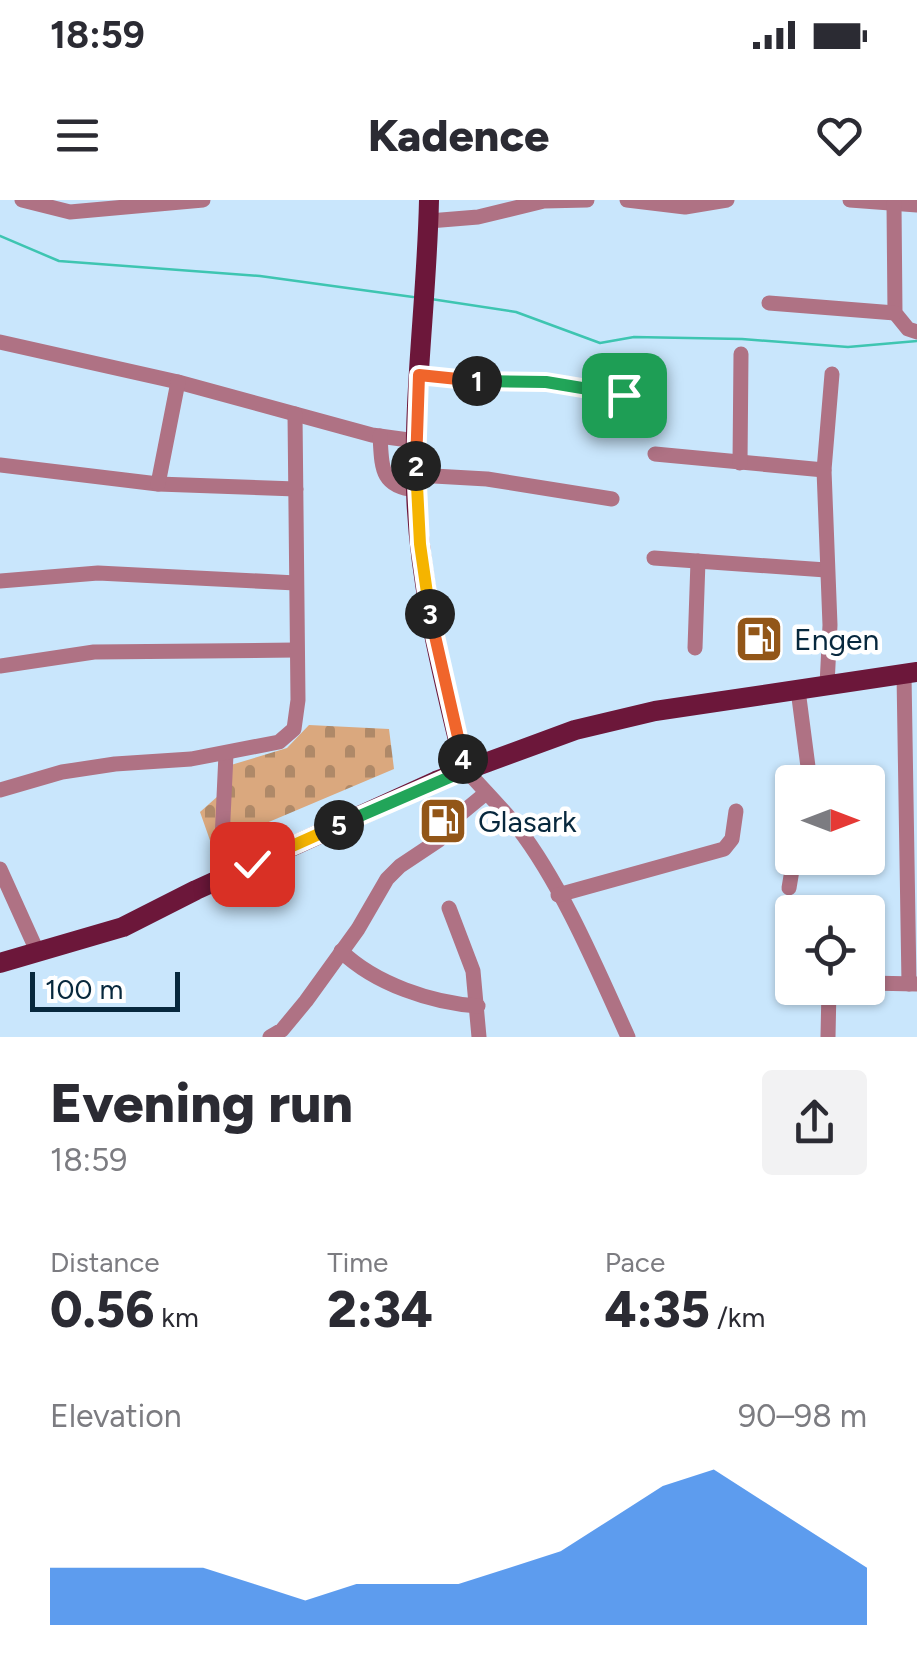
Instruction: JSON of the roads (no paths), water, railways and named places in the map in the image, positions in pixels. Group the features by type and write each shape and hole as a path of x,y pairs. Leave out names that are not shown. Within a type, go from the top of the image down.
{"main road":[{"path":"429,210 416,483 426,595 466,770"},
{"path":"0,963 114,930 466,770 575,730 619,719 911,673"}],"street":[{"path":"22,200 70,212 97,204 203,200"},
{"path":"429,210 478,217 544,201 587,200"},
{"path":"627,200 685,207 726,200"},
{"path":"850,200 917,206"},
{"path":"894,204 896,313 908,330 917,332"},
{"path":"769,303 896,313"},
{"path":"0,342 178,382 380,436 416,440"},
{"path":"740,463 741,354"},
{"path":"827,685 830,624 824,470 832,374"},
{"path":"419,375 484,382 546,382 624,395"},
{"path":"158,484 178,382"},
{"path":"0,790 62,772 226,754 279,742 294,729 298,700 295,414"},
{"path":"380,436 382,467 398,488 416,483 486,479 612,499"},
{"path":"655,454 824,470"},
{"path":"0,465 158,484 296,489"},
{"path":"654,558 826,570"},
{"path":"695,648 698,561"},
{"path":"0,582 98,574 296,583"},
{"path":"0,666 94,652 296,650"},
{"path":"885,983 913,984 911,673"},
{"path":"798,690 808,765"},
{"path":"226,754 222,840 232,874"},
{"path":"466,770 520,830 558,895 628,1037"},
{"path":"270,1037 292,1020 387,879 439,840 452,820 486,793"},
{"path":"558,895 724,849 732,839 736,811"},
{"path":"0,869 37,951"},
{"path":"789,888 791,875"},
{"path":"449,908 473,971 479,1037"},
{"path":"342,951 356,964 414,993 437,1002 478,1006"},
{"path":"828,1037 829,1005"}],"waterway":[{"path":"0,236 59,261 260,276 413,297"},
{"path":"431,299 516,312 600,343 634,337 742,339 848,347 917,341"}],"place":[{"name":"Engen","path":"759,639"},
{"name":"Glasark","path":"443,821"}]}
